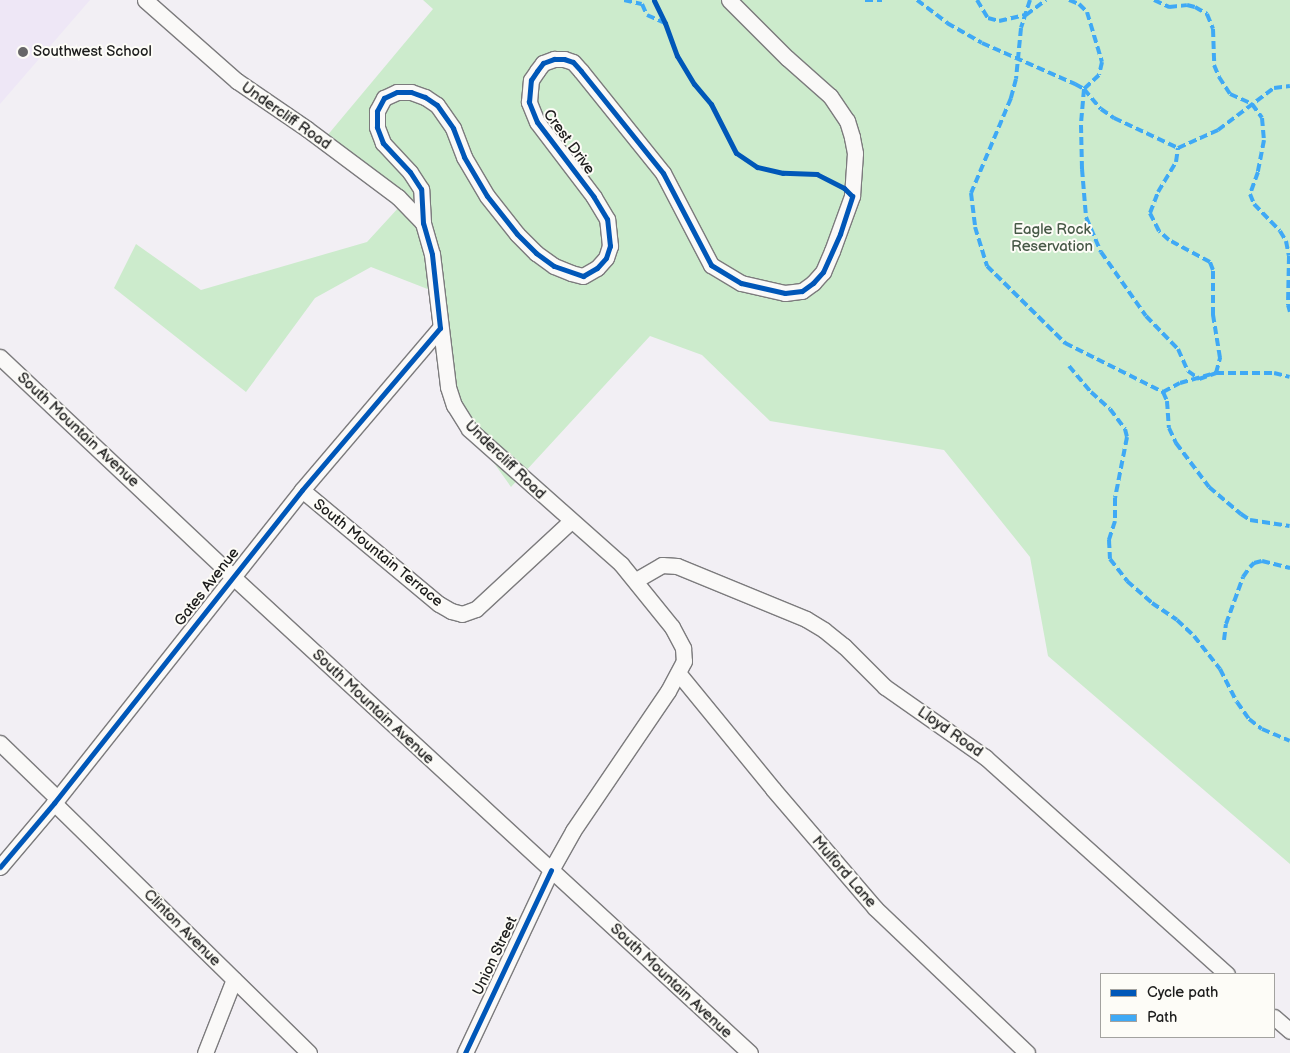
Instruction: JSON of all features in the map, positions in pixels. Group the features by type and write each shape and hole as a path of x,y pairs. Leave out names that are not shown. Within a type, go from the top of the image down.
{"street":[{"name":"Undercliff Road","path":"145,0 237,81 307,129 398,197 423,222 432,254 448,387 454,405 469,429 621,564 636,580 678,638 683,648 684,661 679,674"},
{"name":"Crest Drive","path":"423,222 421,189 410,172 383,143 377,127 377,110 384,98 398,92 411,92 425,96 437,105 453,128 464,157 487,196 517,234 536,253 554,266 583,276 597,268 606,258 610,246 607,219 594,196 537,122 531,110 529,92 531,80 543,63 554,59 564,59 573,62 581,71 663,173 711,265 741,283 784,293 802,291 823,272 840,234 852,196 855,152 852,137 847,121 830,96 787,58 729,0"},
{"name":"Gates Avenue","path":"0,867 56,801 232,576 302,490 440,328"},
{"name":"South Mountain Avenue","path":"0,357 232,576 750,1053"},
{"name":"South Mountain Terrace","path":"302,490 440,604 451,611 462,614 476,609 571,521"},
{"name":"Lloyd Road","path":"636,580 662,565 677,566 806,619 824,630 844,646 886,687 985,756 1226,973"},
{"name":"Union Street","path":"465,1053 551,870 573,831 679,674"},
{"name":"Mulford Lane","path":"679,674 773,789 875,908 1027,1053"},
{"name":"Clinton Avenue","path":"0,743 309,1053"},
{"path":"206,1053 234,979"},
{"path":"1275,1018 1290,1031"}],"shaded area":[{"name":"Southwest School","path":"0,0 90,0 0,104"}],"green space":[{"name":"Eagle Rock Reservation","path":"423,0 1290,0 1290,864 1048,656 1030,557 944,450 770,421 702,355 650,336 511,487 452,404 443,295 371,267 315,298 246,392 114,288 136,244 201,290 367,242 400,206 321,143 433,9"}],"marked path":[{"path":"624,0 642,4 647,15 665,23"},
{"path":"865,0 882,0"},
{"path":"917,0 947,23 982,43 1084,89 1101,109 1114,118 1178,148"},
{"path":"977,0 988,18 999,21 1026,15 1046,0"},
{"path":"1030,0 1021,28 1016,79 1011,98 971,193 975,227 987,266 1065,343 1163,392 1167,401 1169,428 1176,443 1209,487 1250,520 1290,526"},
{"path":"1069,0 1079,4 1087,12 1102,62 1099,75 1084,89 1081,125 1086,217 1101,252 1146,316 1178,349 1188,371 1199,379 1216,373 1274,373 1290,377"},
{"path":"1154,0 1169,7 1187,5 1195,7 1207,14 1213,29 1214,65 1219,77 1230,94 1252,104 1262,118 1264,140 1258,172 1250,194 1254,204 1280,231 1286,241 1289,256 1288,305 1290,312"},
{"path":"1178,148 1218,130 1274,88 1290,86"},
{"path":"1163,392 1180,383 1216,373 1220,358 1213,315 1213,270 1210,262 1169,240 1159,231 1150,213 1158,192 1176,162 1178,148"},
{"path":"1069,366 1091,392 1110,409 1125,429 1127,437 1115,498 1115,521 1109,540 1110,559 1127,581 1152,603 1177,620 1194,636 1220,669 1237,702 1249,719 1262,729 1290,741"},
{"path":"1224,640 1226,624 1243,577 1250,567 1254,563 1262,561 1290,568"}],"cycle path":[{"path":"0,867 54,803 302,490 440,328 432,254 423,223 421,189 410,172 383,143 377,127 377,111 384,98 397,92 411,92 425,97 437,105 453,128 464,157 487,196 517,234 536,253 554,266 583,276 597,268 606,258 610,246 607,219 594,197 537,122 529,102 531,80 543,63 554,59 564,59 573,62 663,173 711,265 741,283 785,293 802,291 823,272 840,234 852,196 844,188 817,174 783,173 757,167 736,153 711,104 694,84 677,56 654,0"},
{"path":"465,1053 551,870"}],"place":[{"name":"Southwest School","path":"23,52"}]}
